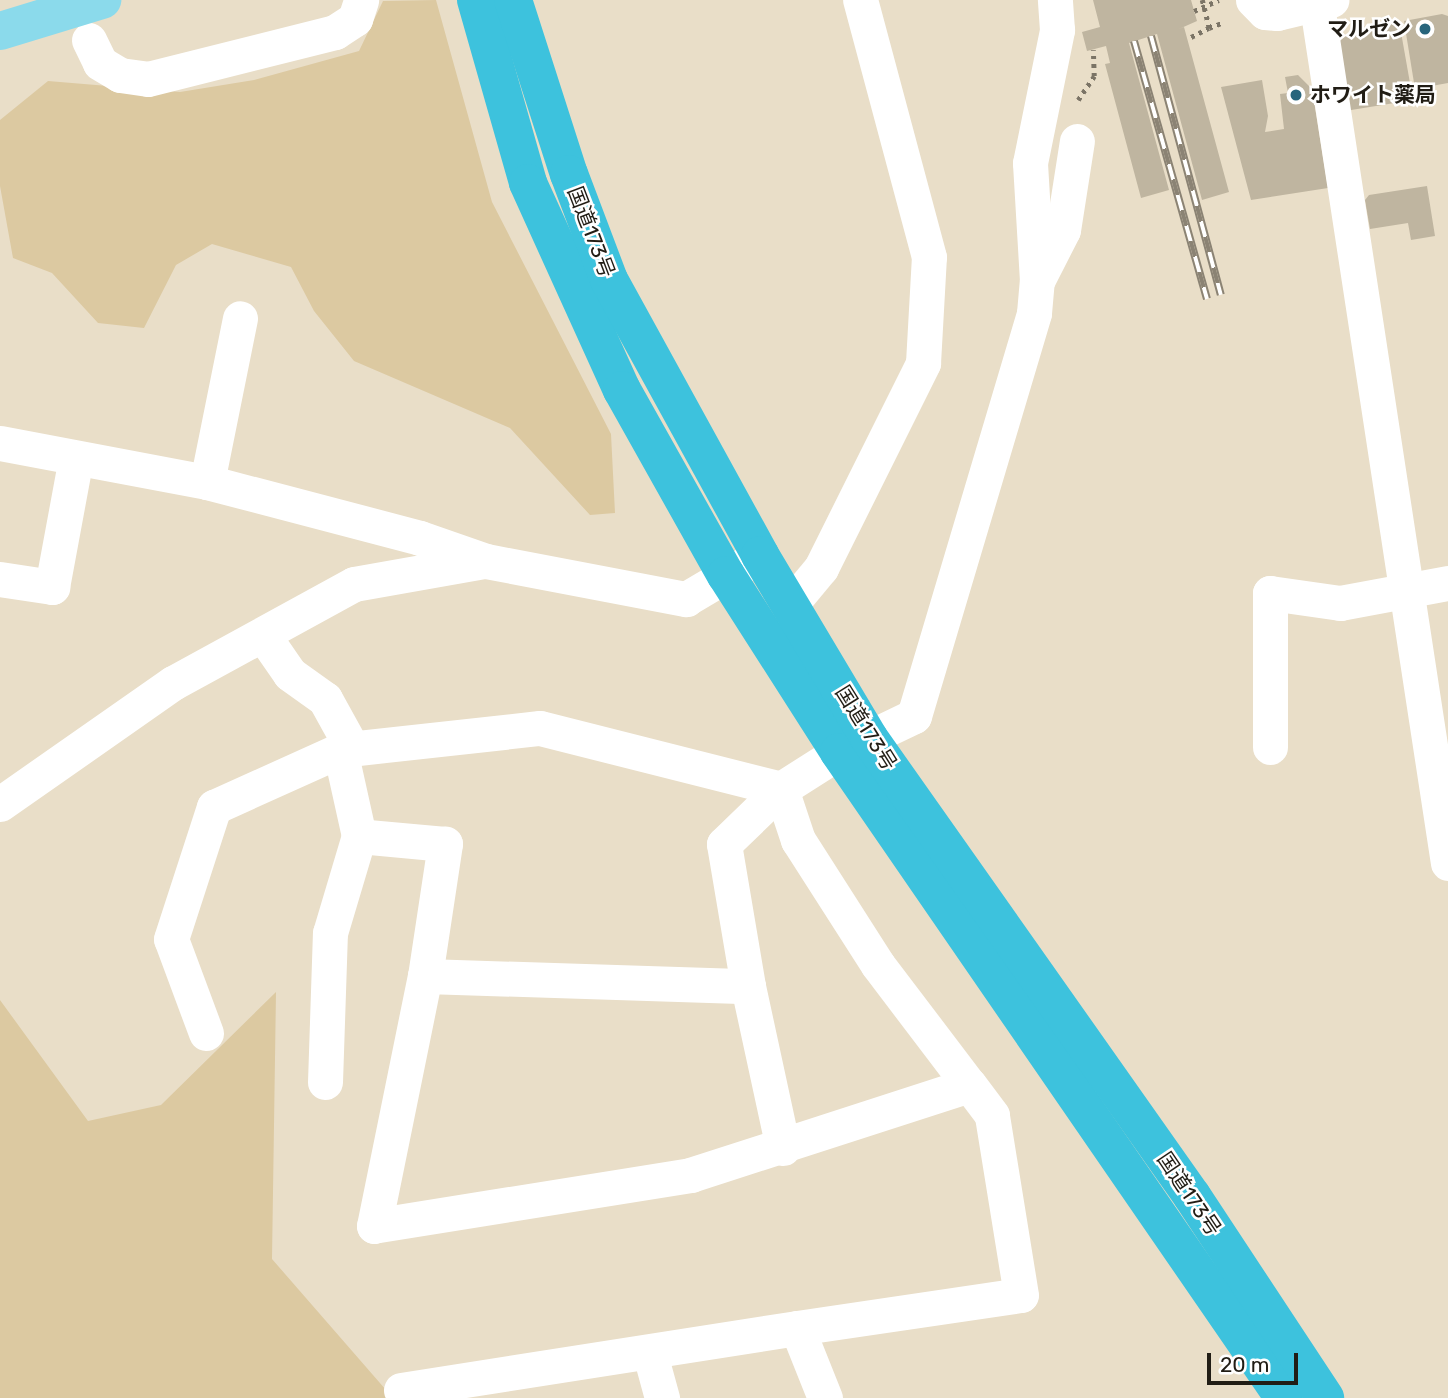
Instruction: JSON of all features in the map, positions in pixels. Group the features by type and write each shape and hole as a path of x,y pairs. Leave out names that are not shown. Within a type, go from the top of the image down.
{"highway":[{"name":"国道173号","path":"477,0 528,183 622,390 726,575 1192,1196 1325,1398"},
{"name":"国道173号","path":"513,0 569,174 609,279 760,555 791,604 854,745 1284,1398"}],"main road":[{"path":"0,32 102,0"}],"street":[{"path":"89,40 100,63 120,75 148,79 335,32 355,19 360,0"},
{"path":"791,604 821,568 923,363 929,257 860,0"},
{"path":"783,1148 748,986 724,844 781,789 854,745 914,716 1030,326 1037,281 1030,163 1057,30 1055,0"},
{"path":"1253,0 1265,12 1313,4 1448,863"},
{"path":"1037,281 1063,230 1077,141"},
{"path":"207,482 240,318"},
{"path":"0,443 207,482 420,538 486,561 686,599 760,555"},
{"path":"0,579 52,587 76,458"},
{"path":"0,804 173,683 354,584 486,561"},
{"path":"1270,747 1270,593 1340,603 1448,583"},
{"path":"263,635 290,674 325,699 346,749 359,836 330,933 325,1082"},
{"path":"206,1033 171,939 214,807 346,749 540,728 781,789"},
{"path":"401,1390 650,1354 797,1328 1021,1295 992,1115 878,965 797,840 781,789"},
{"path":"359,836 445,844 425,976 374,1226 691,1175 783,1148 969,1085"},
{"path":"425,976 748,986"},
{"path":"797,1328 825,1398"},
{"path":"650,1354 662,1398"}],"path":[{"path":"1194,11 1202,3 1218,1"},
{"path":"1202,3 1209,28"},
{"path":"1191,37 1224,22"}],"shaded area":[{"path":"436,0 492,202 611,434 615,513 590,515 510,428 354,361 314,311 291,267 212,244 176,265 144,328 98,323 52,273 13,258 0,186 0,120 48,81 180,92 254,80 359,51 383,1"},
{"path":"276,992 272,1259 393,1398 0,1398 0,1000 88,1121 161,1105"}],"building":[{"path":"1093,0 1191,0 1197,21 1179,29 1184,27 1229,192 1202,200 1157,34 1129,43 1169,190 1141,198 1105,64 1110,63 1106,46 1087,51 1082,32 1100,27"},
{"path":"1442,14 1448,16 1448,83 1415,89 1404,21"},
{"path":"1399,21 1413,100 1345,111 1335,44 1357,28"},
{"path":"1298,75 1312,89 1328,188 1251,200 1221,87 1262,80 1268,116 1265,132 1284,129 1280,94 1288,93 1285,77"},
{"path":"1427,186 1435,236 1411,240 1408,223 1370,229 1365,200 1369,195"}],"railway":[{"path":"1151,36 1221,295"},
{"path":"1134,41 1207,299"}],"place":[{"name":"マルゼン","path":"1425,29"},
{"name":"ホワイト薬局","path":"1296,95"}]}
